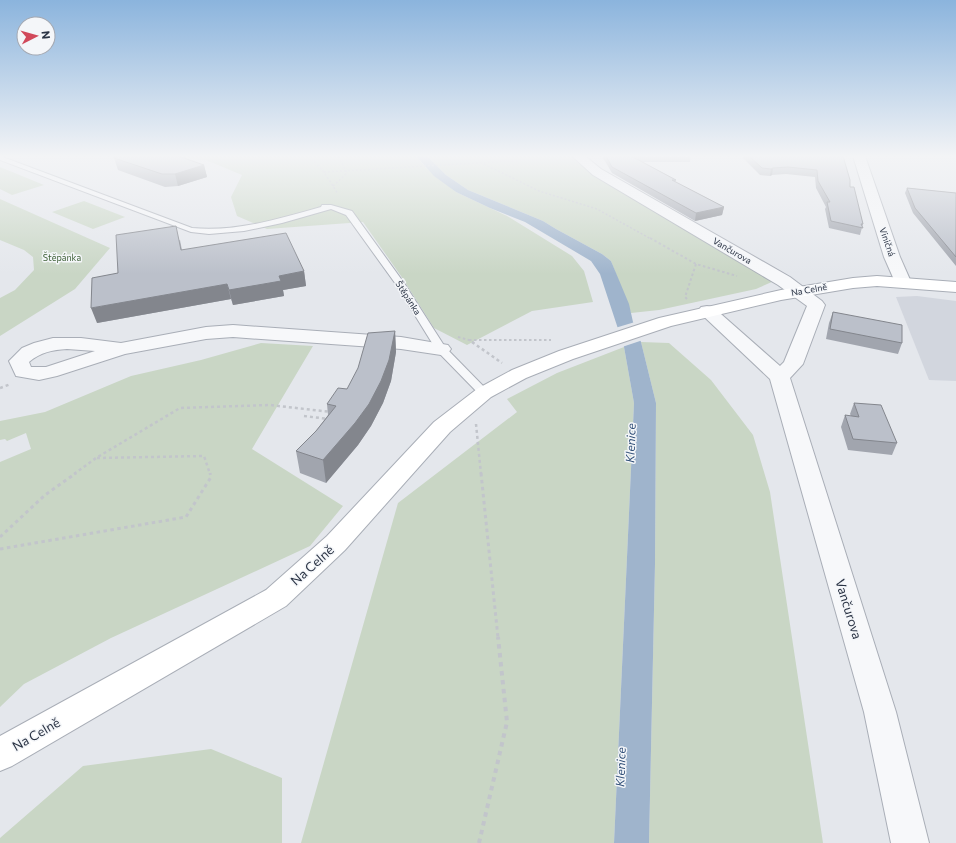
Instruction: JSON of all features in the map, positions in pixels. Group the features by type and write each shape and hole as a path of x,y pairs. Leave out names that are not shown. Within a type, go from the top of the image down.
{"street":[{"name":"Vančurova","path":"636,195 800,292 816,306 793,364 780,377 880,712 910,843"},
{"name":"Viničná","path":"872,195 892,257 902,282"},
{"name":"Na Celně","path":"0,754 276,598 336,543 442,427 484,393 519,374 595,345 665,322 707,311 800,292 853,283 902,282 956,287"},
{"path":"707,311 780,377"},
{"path":"121,349 206,333 233,331 401,343 441,349"}],"lane":[{"path":"99,195 191,230 202,232 237,230 260,226 331,207"},
{"name":"Štěpánka","path":"294,209 331,207 349,213 399,283 441,349 484,393"}],"path":[{"path":"553,195 597,209 696,264 738,276"},
{"path":"690,301 686,297 696,264"},
{"path":"470,340 558,340"},
{"path":"479,843 507,722 476,430 476,415 484,393"},
{"path":"0,537 45,495 96,458 180,408 270,405 338,413"},
{"path":"304,416 334,420"},
{"path":"0,550 186,517 211,477 204,456 96,458"}],"shaded area":[{"path":"917,296 956,301 956,381 929,380 896,297"}],"green space":[{"path":"232,195 463,195 507,216 572,256 584,271 593,302 532,311 467,345 434,328 401,276 363,222 267,229 237,216 231,197"},
{"path":"481,195 629,195 774,281 756,289 659,310 631,313 611,261 602,254 543,221"},
{"name":"Štěpánka","path":"0,199 110,248 75,289 0,336 0,298 15,290 34,270 33,257 24,250 0,240"},
{"path":"84,201 125,217 93,229 52,212"},
{"path":"641,342 669,343 711,380 753,435 770,492 823,843 649,843 655,564 656,403"},
{"path":"261,343 313,346 252,449 343,506 310,546 111,638 24,684 0,707 0,462 31,449 26,433 7,441 5,439 0,440 0,421 45,412 131,376 201,360"},
{"path":"624,347 634,403 614,843 301,843 398,503 517,412 507,399 557,373"},
{"path":"211,749 282,778 282,843 0,843 0,838 83,766"}],"water":[{"name":"Klenice","path":"463,195 481,195 543,221 602,254 611,261 629,304 633,322 641,342 656,403 655,564 649,843 614,843 634,403 624,347 600,274 591,261 525,222"}],"pier":[{"path":"635,322 643,340 622,347 615,328"}],"building":[{"path":"664,195 702,195 724,207 696,213"},
{"path":"826,195 856,195 863,228 831,221 827,202 830,202"},
{"path":"910,195 956,195 956,257 915,208"},
{"path":"176,226 181,250 286,233 304,271 279,276 281,281 229,290 227,284 91,308 92,278 118,273 116,235"},
{"path":"833,312 902,325 902,343 830,329"},
{"path":"395,331 389,360 381,381 369,404 355,423 323,460 296,451 316,431 336,406 327,404 338,388 347,389 358,368 368,333"},
{"path":"854,403 881,405 897,443 853,439 845,415 859,417"}]}
